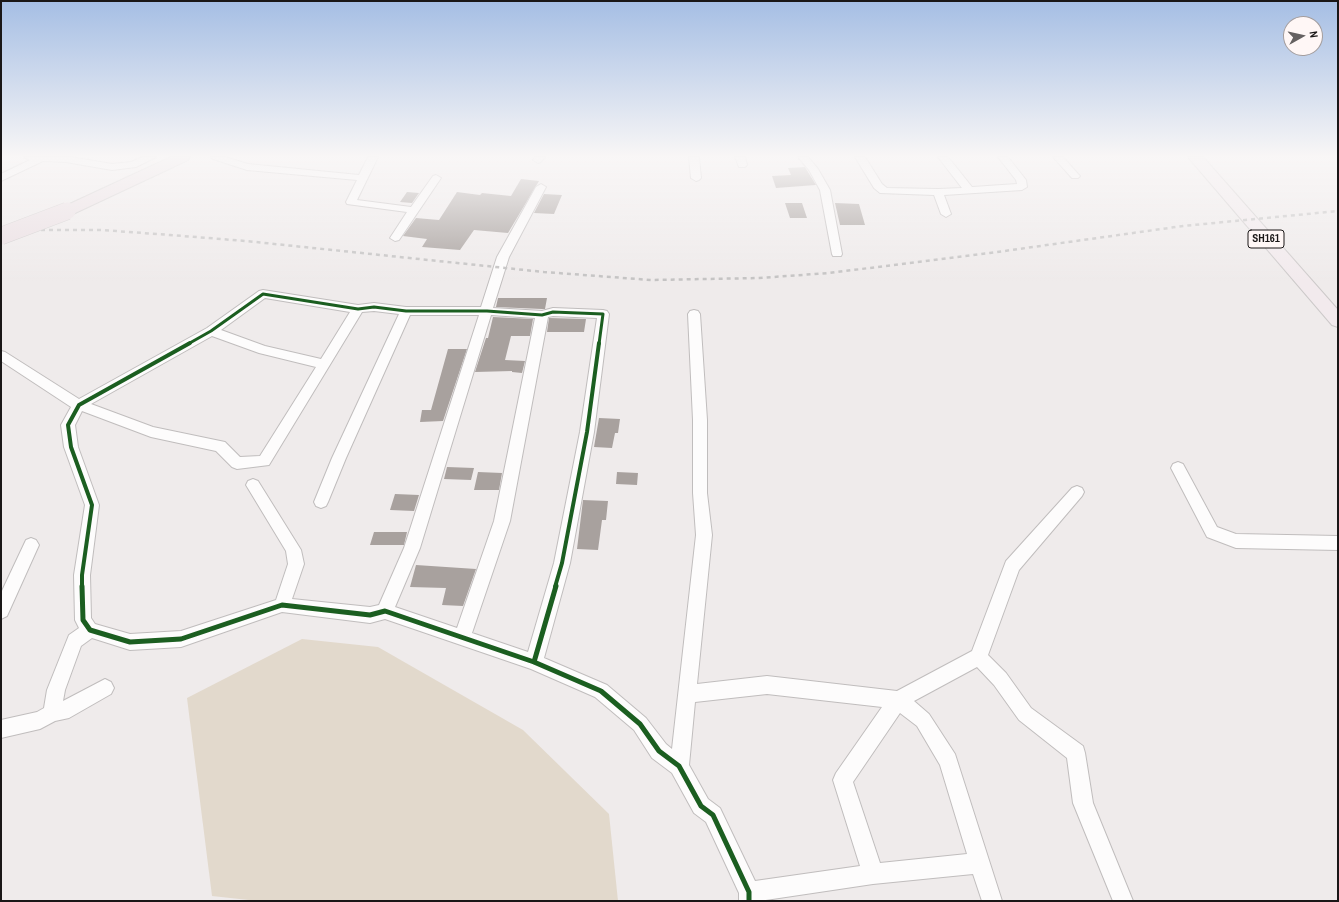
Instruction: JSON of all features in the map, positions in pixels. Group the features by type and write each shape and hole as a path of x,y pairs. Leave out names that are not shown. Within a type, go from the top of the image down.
{"highway":[{"path":"1,236 67,211 93,199"}],"main road":[{"name":"SH161","path":"1231,199 1338,321"}],"street":[{"path":"352,199 351,202 413,210"},
{"path":"395,238 421,199"},
{"path":"385,612 412,548 503,257 534,199"},
{"path":"827,199 837,254"},
{"path":"941,199 946,214"},
{"path":"534,662 563,555 587,432 604,314 553,312 542,315 487,311 406,311 374,307 358,309 263,294 211,331 79,406 68,426 71,446 92,505 82,575 83,620 90,630 130,642 181,639 282,605 370,615 385,612 534,662 601,691 640,724 659,751 679,766 701,806 713,815 749,897 873,874 980,863"},
{"path":"1,355 79,406 151,432 220,446 237,463 264,461 358,309"},
{"path":"321,502 342,451 406,311"},
{"path":"679,766 704,535 700,494 700,420 694,314"},
{"path":"462,637 502,521 542,315"},
{"path":"211,331 263,350 324,364"},
{"path":"1178,468 1212,532 1236,541 1338,543"},
{"path":"253,485 293,550 296,564 282,605"},
{"path":"873,874 843,780 898,700 979,657 1012,566 1077,492"},
{"path":"1,611 31,545"},
{"path":"52,712 56,690 75,641 90,630"},
{"path":"979,657 1000,679 1025,714 1076,753 1083,803 1123,901"},
{"path":"687,694 767,685 898,700 923,720 948,761 992,901"},
{"path":"1,730 40,720 52,712 69,709 106,688"}],"shaded area":[{"path":"302,639 378,647 523,730 609,814 618,901 258,901 212,896 187,698"}],"building":[{"path":"402,199 415,199 412,203 400,202"},
{"path":"452,199 528,199 508,233 474,230 460,250 422,247 427,239 403,236 416,218 439,220"},
{"path":"541,199 560,199 554,214 534,213"},
{"path":"785,203 802,203 807,218 790,218"},
{"path":"835,203 859,204 865,225 840,225"},
{"path":"498,298 547,298 545,309 542,309 496,307"},
{"path":"493,317 533,319 530,336 511,336 505,360 525,361 522,373 512,371 475,372 486,338 488,338"},
{"path":"549,318 586,319 584,332 547,332"},
{"path":"448,349 467,349 443,421 420,422 422,410 431,410"},
{"path":"599,418 620,419 618,433 615,433 612,448 594,447"},
{"path":"447,467 474,468 471,480 444,479"},
{"path":"478,472 502,473 499,490 474,490"},
{"path":"617,472 638,473 637,485 616,484"},
{"path":"395,494 419,495 414,511 390,510"},
{"path":"583,500 608,501 606,520 602,520 598,550 577,549"},
{"path":"374,532 407,532 404,545 370,545"},
{"path":"416,565 476,569 463,606 442,605 446,588 410,587"}],"railway":[{"path":"1,230 102,230 170,235 246,241 544,272 651,280 759,278 829,273 990,253 1183,226 1338,211"}],"cycle path":[{"path":"534,662 562,563 587,432 603,314 553,312 542,315 487,311 406,311 374,307 358,309 263,294 211,331 79,405 68,425 71,447 92,505 82,575 83,620 90,630 130,642 181,639 282,605 370,615 385,611 534,662 601,691 640,724 659,751 679,766 701,806 713,815 749,892 749,901"}]}
